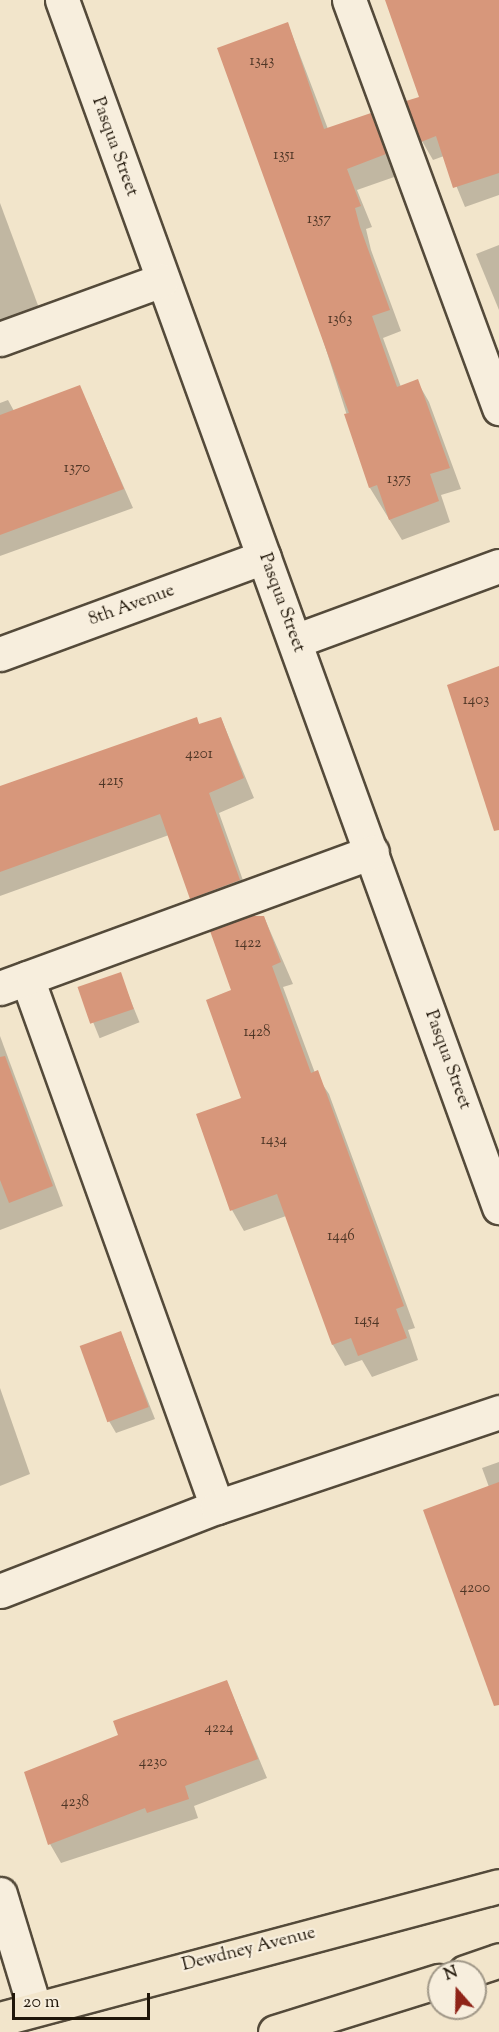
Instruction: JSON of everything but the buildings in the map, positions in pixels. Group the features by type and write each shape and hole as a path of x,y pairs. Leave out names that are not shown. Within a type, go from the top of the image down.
{"main road":[{"name":"Dewdney Avenue","path":"0,2019 499,1886"},
{"path":"275,2032 427,1985"}],"street":[{"name":"Pasqua Street","path":"62,0 499,1207"},
{"path":"349,0 499,408"},
{"path":"0,339 162,280"},
{"name":"8th Avenue","path":"0,654 264,557"},
{"path":"295,642 499,566"},
{"path":"217,1507 13,983 372,852"},
{"path":"0,1591 217,1507 499,1412"},
{"path":"0,1894 35,2009"}]}
